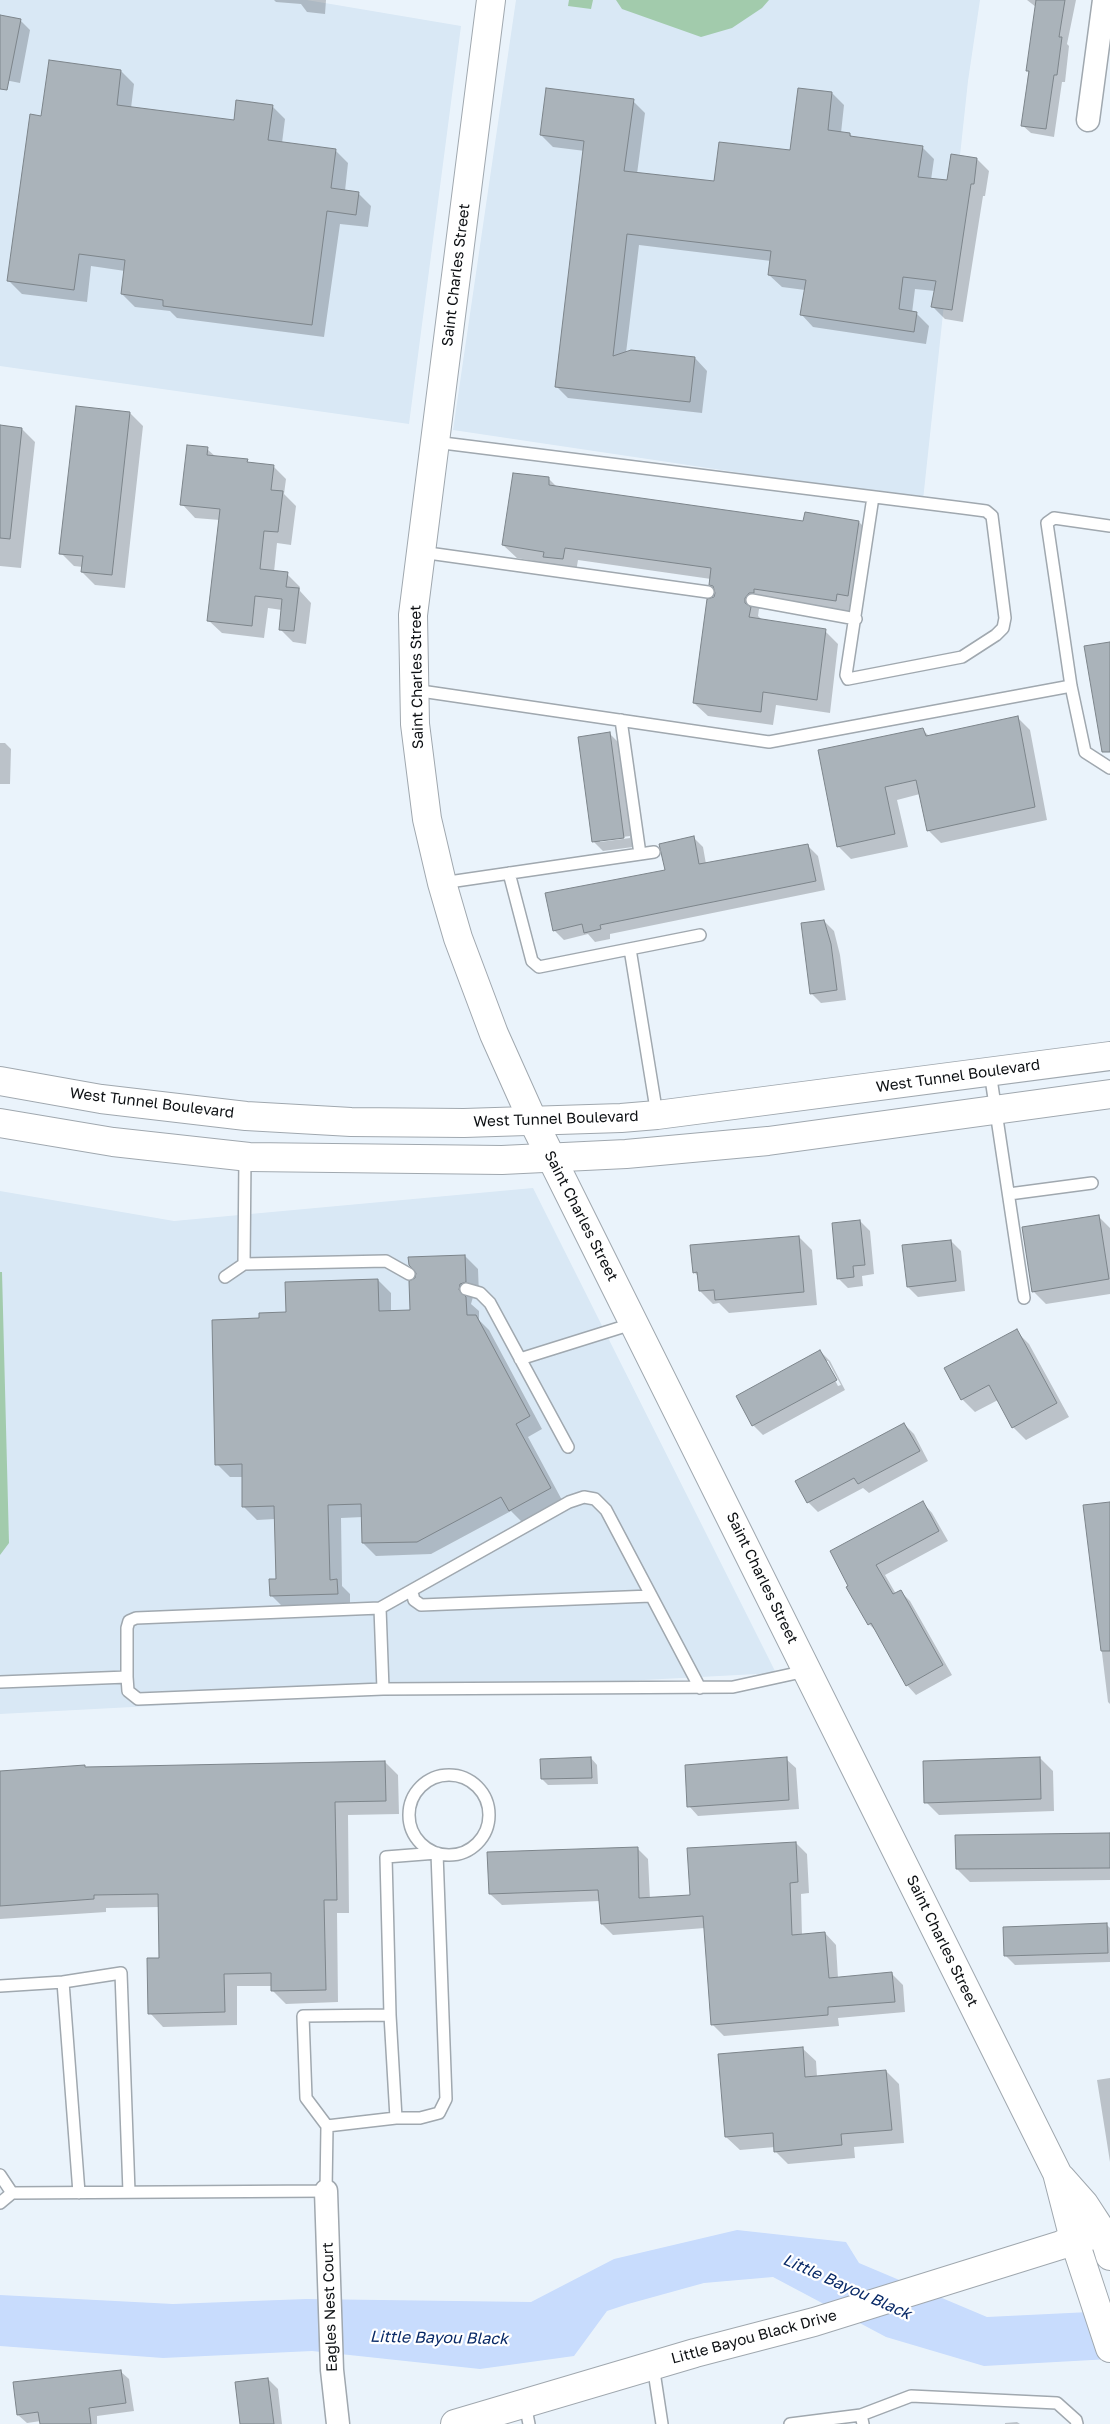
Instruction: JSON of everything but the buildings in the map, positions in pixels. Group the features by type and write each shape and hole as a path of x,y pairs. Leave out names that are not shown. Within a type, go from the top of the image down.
{"main road":[{"name":"Saint Charles Street","path":"489,1 413,615 415,724 427,819 442,883 458,938 494,1034 533,1121 808,1670 1056,2173 1074,2239 1110,2348"},
{"name":"West Tunnel Boulevard","path":"0,1080 101,1099 246,1116 351,1122 533,1121 657,1115 1110,1056"},
{"path":"0,1122 113,1142 245,1156 404,1160 551,1158 626,1154 768,1141 1110,1094"},
{"path":"1056,2173 1084,2204 1108,2240"},
{"name":"Little Bayou Black Drive","path":"455,2424 527,2414 653,2365 814,2322 1061,2245 1074,2239 1108,2240"}],"street":[{"path":"1088,120 1104,0"},
{"name":"Eagles Nest Court","path":"326,2190 332,2370 338,2424"}],"lane":[{"path":"435,442 986,511 992,516 1005,618 1003,628 996,635 962,657 848,679 846,675 873,497"},
{"path":"1110,526 1054,518 1047,523 1071,686 1085,752 1110,768"},
{"path":"421,552 708,592"},
{"path":"752,600 856,619"},
{"path":"414,690 769,742 1071,686"},
{"path":"621,720 640,854"},
{"path":"442,883 654,852"},
{"path":"509,873 532,961 539,967 700,935"},
{"path":"630,949 657,1115"},
{"path":"990,1072 1024,1298"},
{"path":"244,1264 245,1156"},
{"path":"1009,1194 1092,1183"},
{"path":"225,1277 244,1264 386,1261 409,1274"},
{"path":"466,1289 485,1297 568,1448"},
{"path":"520,1360 635,1323"},
{"path":"700,1688 606,1510 595,1499 584,1497 569,1502 412,1592 380,1608 136,1618 129,1621 126,1628 128,1691 138,1699 383,1689 700,1688 733,1687 808,1670"},
{"path":"412,1592 414,1600 421,1605 651,1596"},
{"path":"380,1608 383,1689"},
{"path":"0,1682 127,1677"},
{"path":"396,2118 390,2015 386,1857 437,1853 450,1855 464,1852 476,1844 484,1833 488,1820 488,1806 482,1793 473,1783 461,1777 449,1775 436,1777 425,1783 416,1792 411,1803 409,1815 414,1833 426,1848 437,1853"},
{"path":"327,2126 396,2118 420,2118 439,2112 446,2098 437,1853"},
{"path":"0,1986 64,1982 121,1973 130,2192"},
{"path":"64,1982 79,2192"},
{"path":"0,2203 12,2193 326,2190 327,2126 306,2098 303,2016 390,2015"},
{"path":"0,2176 12,2193"},
{"path":"653,2365 662,2424"},
{"path":"790,2424 862,2419 911,2396 1057,2403 1076,2420 1077,2424"}],"shaded area":[{"path":"0,0 307,0 461,26 409,424 0,366"},
{"path":"516,0 980,0 968,81 923,500 453,430"},
{"path":"533,1188 776,1673 0,1714 0,1191 174,1221"}],"green space":[{"path":"569,0 593,0 591,9 568,6"},
{"path":"616,0 769,0 762,8 732,28 701,37 622,9"},
{"path":"0,1272 2,1272 9,1543 0,1555"}],"water":[{"name":"Little Bayou Black","path":"737,2230 846,2242 859,2263 987,2317 1110,2311 1110,2359 984,2366 886,2337 773,2277 704,2283 628,2304 607,2311 574,2356 480,2369 312,2351 163,2358 0,2346 0,2295 173,2304 306,2299 531,2302 614,2259"}]}
